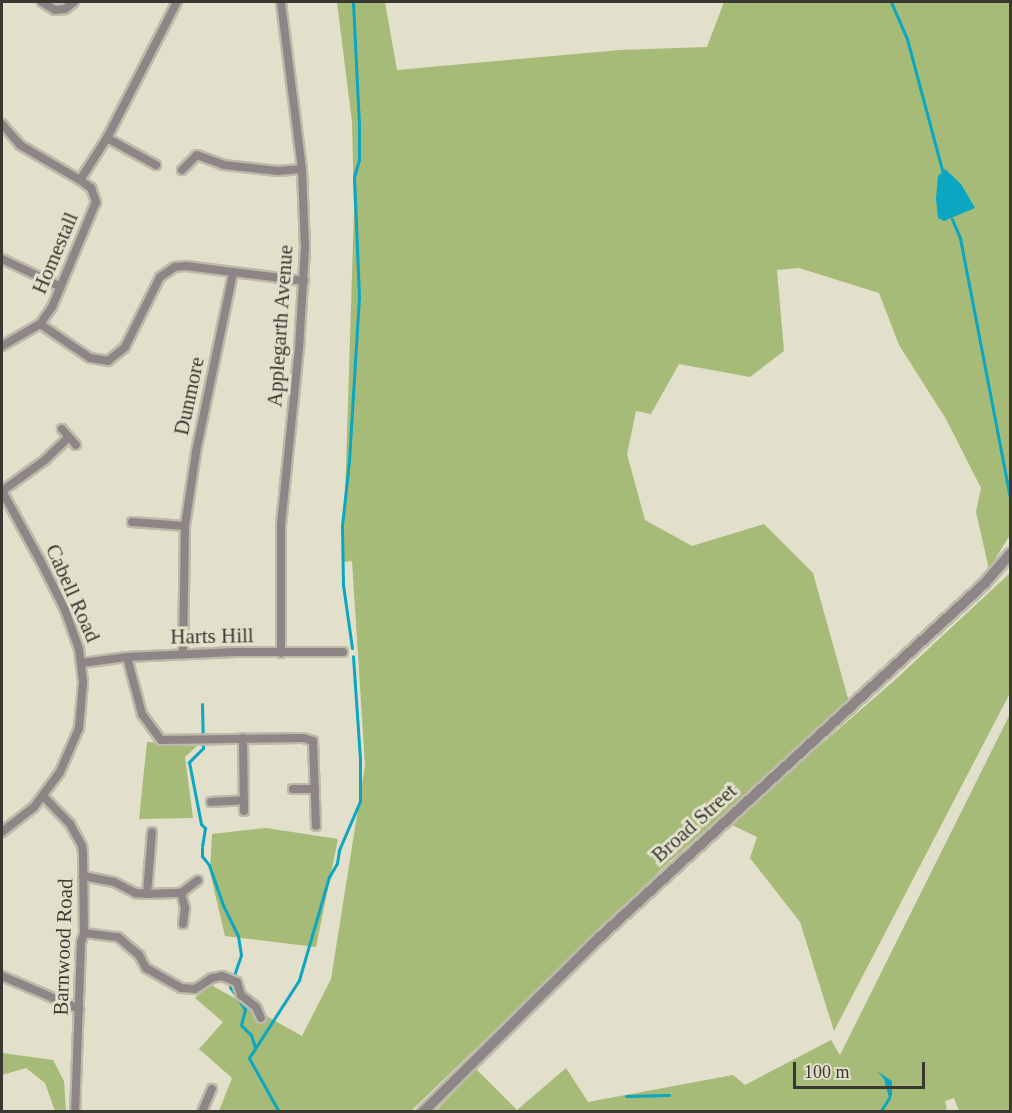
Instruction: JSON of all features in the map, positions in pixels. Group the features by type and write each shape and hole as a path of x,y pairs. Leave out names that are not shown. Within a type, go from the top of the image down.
{"street":[{"path":"42,2 55,10 64,9 74,2"},
{"path":"80,180 107,138 177,2"},
{"name":"Applegarth Avenue","path":"281,2 302,169 304,281 281,525 281,653"},
{"name":"Homestall","path":"2,124 20,145 91,188 96,201 61,287 40,324 2,346"},
{"path":"107,138 156,165"},
{"path":"182,170 197,156 197,144"},
{"path":"197,156 224,165 278,171 302,169"},
{"path":"2,259 61,287"},
{"path":"40,324 90,358 108,361 125,347 160,277 166,272 186,266 233,274 304,281"},
{"name":"Dunmore","path":"183,654 185,526 196,452 233,274"},
{"path":"62,429 76,445"},
{"path":"2,491 45,460 69,437"},
{"name":"Cabell Road","path":"2,491 59,598 75,634 82,663 83,702 79,728 64,764 43,796 24,816 2,832"},
{"path":"130,523 185,526"},
{"name":"Broad Street","path":"423,1112 690,852 865,694 997,570 1010,554"},
{"name":"Harts Hill","path":"82,663 127,657 183,654 343,652"},
{"path":"127,657 142,714 161,740 303,738 313,741 316,826"},
{"path":"243,738 244,811"},
{"path":"293,789 315,789"},
{"name":"Barnwood Road","path":"43,796 76,834 82,846 84,933 75,1112"},
{"path":"211,802 244,800"},
{"path":"147,894 152,832"},
{"path":"83,876 114,882 136,893 147,894 181,893 198,880"},
{"path":"181,893 185,908 183,924"},
{"path":"84,933 118,937 139,955 146,968 181,988 195,988 212,978 222,976 237,982 241,995 256,1006 261,1018"},
{"path":"2,976 79,1009"},
{"path":"202,1112 212,1089"}],"green space":[{"path":"337,2 385,2 397,70 620,50 707,47 724,2 1010,2 1010,535 989,569 976,512 981,488 946,419 899,345 879,293 799,268 777,270 784,351 750,377 679,364 651,414 636,411 627,454 645,520 692,546 764,524 813,573 849,702 669,862 411,1111 219,1111 232,1078 199,1049 223,1022 195,998 211,985 302,1036 331,979 365,765 352,561 343,562 354,210 352,122"},
{"path":"1010,573 1010,693 834,1031 800,922 750,858 757,837 730,824 896,679"},
{"path":"1010,714 1010,1111 959,1111 954,1098 945,1101 947,1108 943,1112 435,1112 476,1069 517,1110 566,1068 588,1102 733,1075 745,1085 831,1040 840,1055"},
{"path":"147,742 199,744 185,757 193,818 139,819"},
{"path":"266,828 338,839 316,947 225,936 210,872 212,834"},
{"path":"2,1053 53,1060 64,1081 66,1111 55,1111 45,1083 26,1068 2,1075"}],"water":[{"path":"945,169 961,184 975,208 944,221 938,218 936,199 938,176"},
{"path":"877,1071 892,1081 892,1096 889,1098 884,1079"}],"waterway":[{"path":"352,648 343,585 342,526 349,460 359,296 354,177 359,159 359,125 353,2"},
{"path":"891,2 907,39 942,170"},
{"path":"952,219 960,238 1010,498"},
{"path":"279,1112 249,1058 299,980 329,877 337,863 339,850 360,801 360,759 353,656"},
{"path":"202,704 203,748 189,762 201,824 205,828 202,846"},
{"path":"202,848 202,856 209,865 223,905 238,936 241,955 230,987 245,1009 241,1025 251,1035 255,1047"},
{"path":"626,1096 669,1095"},
{"path":"880,1112 889,1098"}]}
